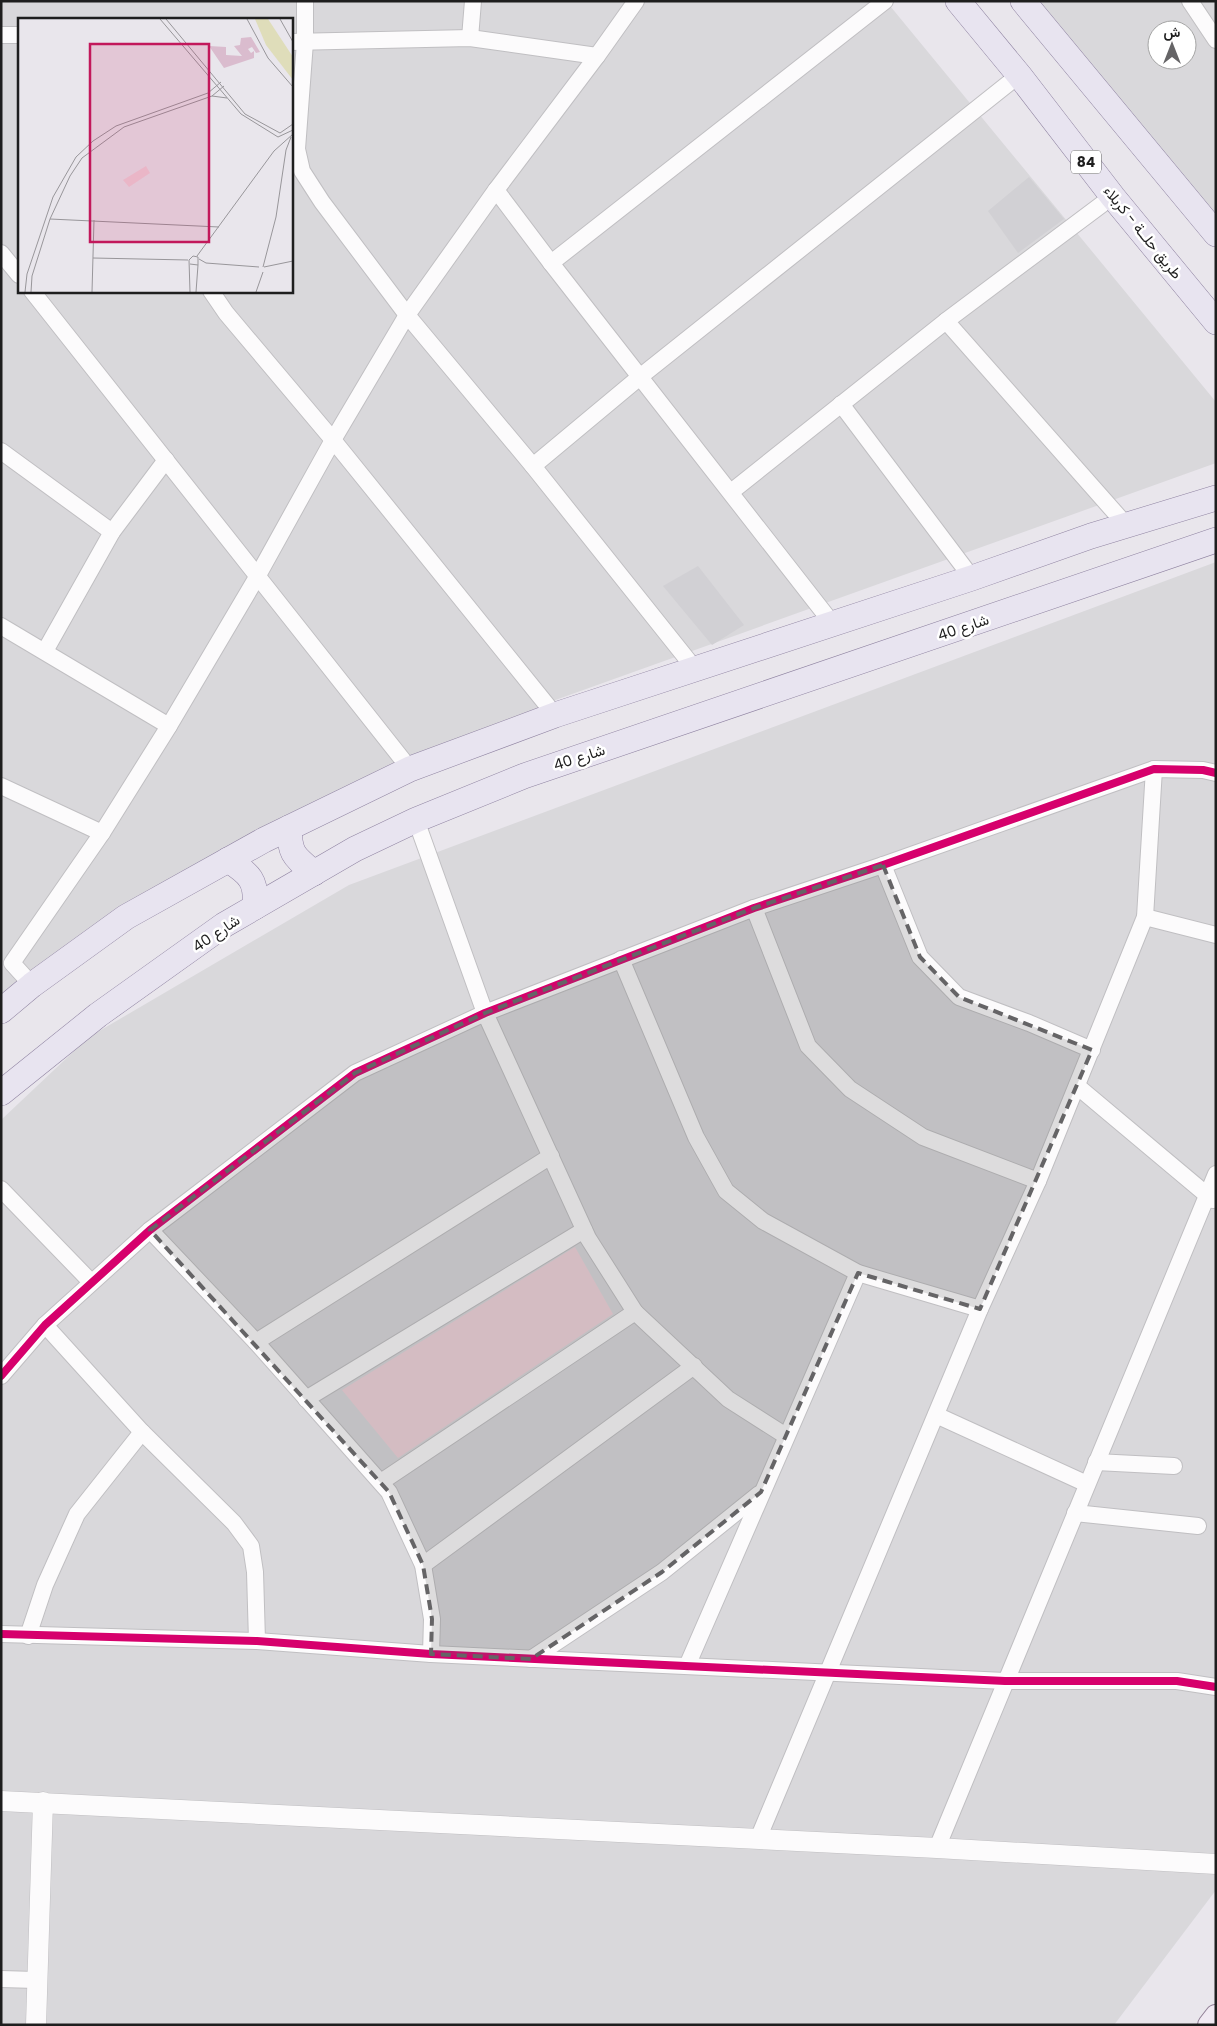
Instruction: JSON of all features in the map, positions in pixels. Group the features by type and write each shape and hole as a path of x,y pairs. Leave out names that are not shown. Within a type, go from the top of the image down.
{"main road":[{"name":"طريق حلــة - كربلاء","path":"958,1 1216,322"},
{"path":"1023,1 1216,234"},
{"path":"1,1011 32,985 126,917 289,828 410,769 555,715 972,578 1126,525 1215,498"},
{"name":"شارع 40","path":"1,1093 98,1015 224,925 355,849 416,820 524,776 1216,540"},
{"path":"289,828 293,856 314,873"},
{"path":"228,860 245,871 252,880 256,893 255,907"},
{"path":"1209,2025 1216,2016"}],"street":[{"path":"306,1 298,42 297,149 302,171 322,202 408,315 533,466 695,669"},
{"path":"470,38 473,1"},
{"path":"32,985 6,960 102,833 169,726 257,577 333,440 408,315 496,190 636,1"},
{"path":"551,263 885,1"},
{"path":"1190,1 1216,40"},
{"path":"1,35 18,35"},
{"path":"298,42 470,38 597,56"},
{"path":"533,466 641,376 1019,75"},
{"path":"496,190 832,623"},
{"path":"730,492 946,321 1113,196"},
{"path":"1,253 18,274"},
{"path":"33,292 410,769"},
{"path":"212,292 226,313 333,440 555,715"},
{"path":"946,321 1126,525"},
{"path":"841,404 972,578"},
{"path":"1,451 112,532"},
{"path":"45,651 112,532 166,460"},
{"path":"1,626 169,726"},
{"path":"1,1376 46,1325 150,1230 355,1073 485,1013 621,958 754,908 883,865 1154,769 1203,770 1216,773"},
{"path":"758,1839 980,1309 1038,1181 1078,1086 1145,917 1154,769"},
{"path":"1,786 102,833"},
{"path":"416,820 485,1013 584,1230 635,1312 728,1399 786,1436"},
{"path":"883,865 920,957 960,997 1029,1023 1092,1050"},
{"path":"754,908 808,1046 850,1089 923,1136 1038,1181"},
{"path":"1145,917 1216,935"},
{"path":"621,958 696,1136 726,1192 763,1220 858,1273 980,1309"},
{"path":"1078,1086 1211,1198"},
{"path":"256,1342 551,1156"},
{"path":"937,1848 1096,1462 1211,1198 1216,1174"},
{"path":"1,1189 91,1282"},
{"path":"150,1230 256,1342 389,1492 423,1565 432,1619 431,1654"},
{"path":"306,1399 584,1230"},
{"path":"687,1666 761,1492 858,1273"},
{"path":"381,1482 635,1312"},
{"path":"46,1325 142,1432 234,1523 251,1546 255,1572 257,1641"},
{"path":"423,1565 694,1366"},
{"path":"936,1415 1087,1484"},
{"path":"28,1636 46,1584 77,1514 142,1432"},
{"path":"1096,1462 1174,1466"},
{"path":"531,1658 662,1572 761,1492"},
{"path":"1075,1513 1198,1526"},
{"path":"1,1634 257,1641 431,1654 1005,1681 1177,1681 1216,1687"},
{"path":"1,1801 937,1848 1216,1864"},
{"path":"36,2025 42,1802"},
{"path":"1,1979 36,1980"}],"highlighted area":[{"path":"883,865 920,957 959,997 1092,1050 980,1309 858,1273 761,1492 662,1572 531,1659 431,1654 432,1619 423,1565 389,1492 150,1230 355,1073 485,1013 754,908"}],"shaded area":[{"path":"1,1 886,1 1216,402 1216,463 547,703 47,968 1,1014"},
{"path":"1036,1 1216,1 1216,220"},
{"path":"1216,562 1216,1890 1114,2025 1,2025 1,1120 89,1037 349,885"},
{"path":"575,1247 613,1314 398,1458 342,1390"}],"building":[{"path":"1029,177 1064,219 1018,253 988,211"},
{"path":"698,566 744,625 712,645 663,586"}],"cycle path":[{"path":"1,1376 45,1325 150,1230 355,1073 485,1013 754,908 883,865 1154,769 1203,770 1216,773"},
{"path":"1,1634 257,1641 431,1654 1005,1681 1177,1681 1216,1687"}]}
